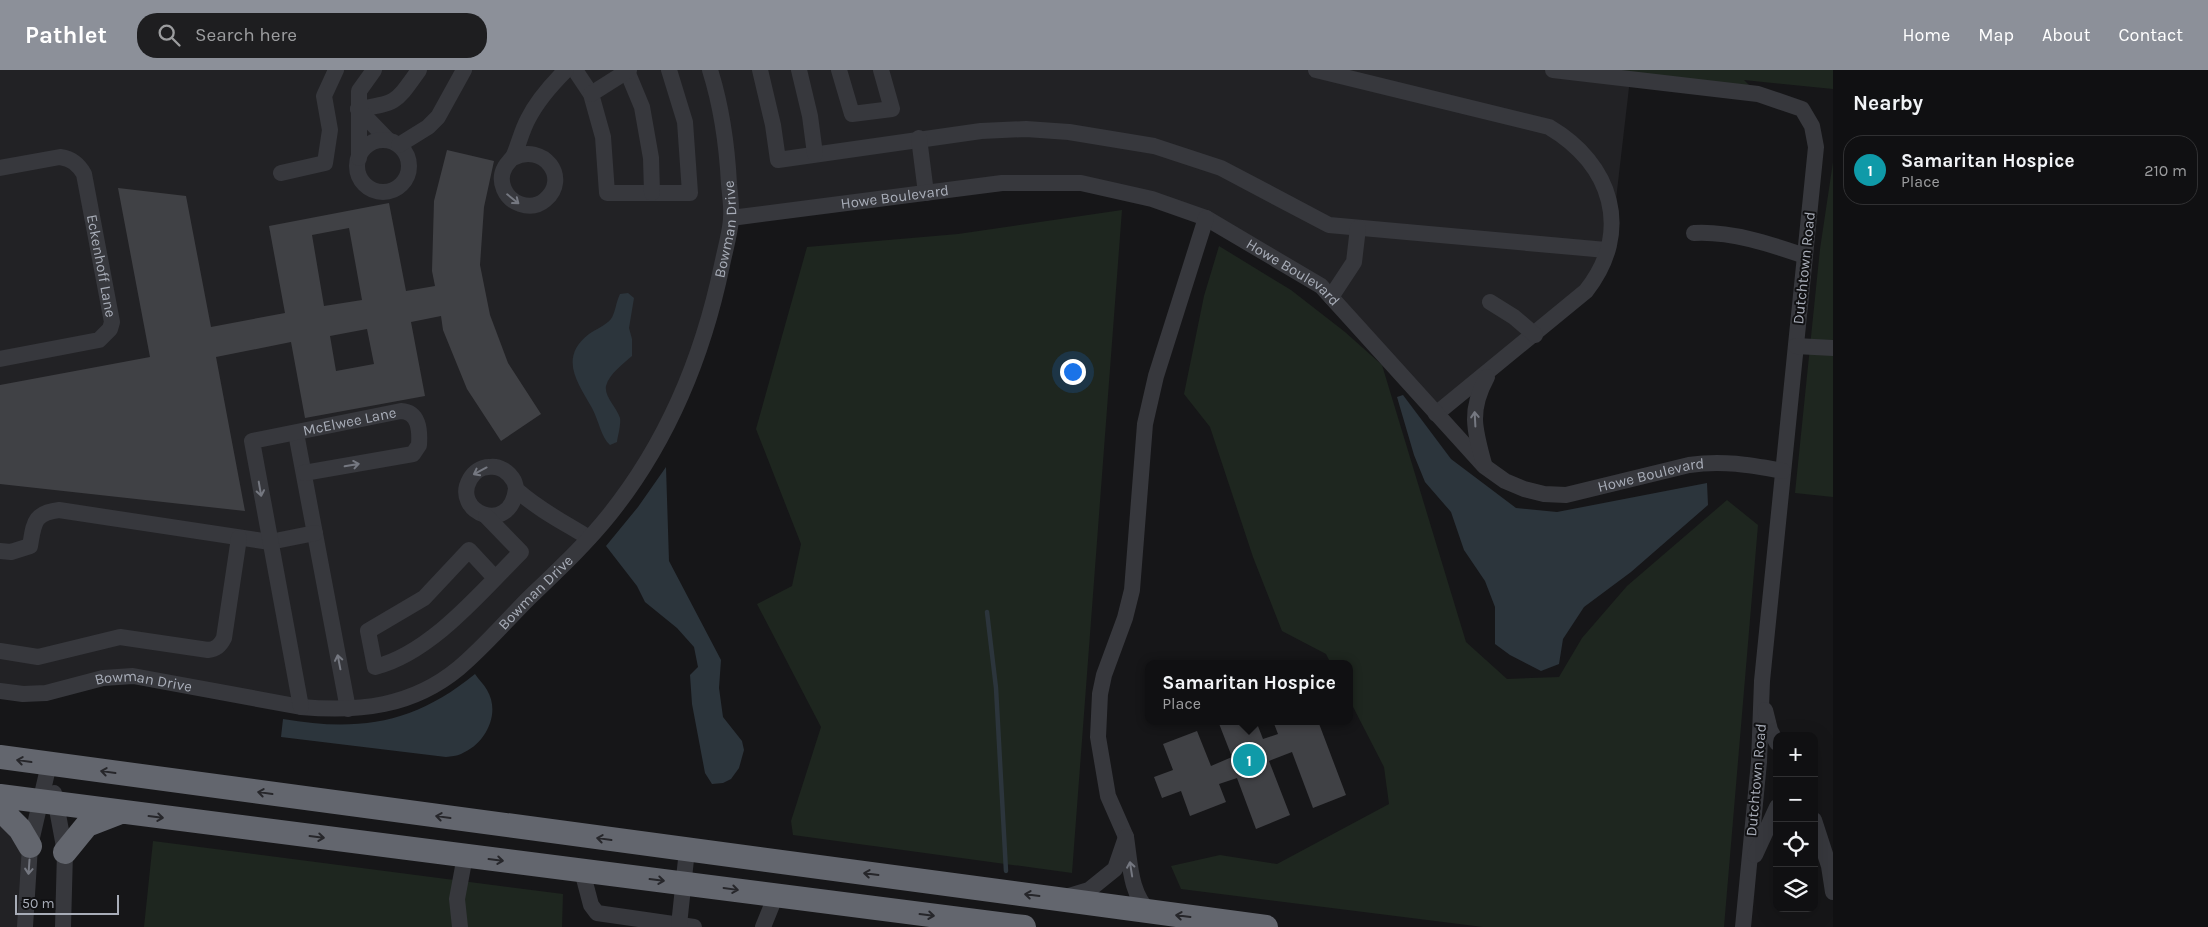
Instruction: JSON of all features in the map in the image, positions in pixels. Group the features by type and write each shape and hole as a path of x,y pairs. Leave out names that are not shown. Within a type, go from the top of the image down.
{"highway":[{"path":"0,757 687,850 1062,898 1266,927"},
{"path":"0,796 1024,927"},
{"path":"0,809 20,829 30,846"},
{"path":"65,852 87,825 120,812"}],"street":[{"path":"281,173 326,162 330,130 324,96 336,70"},
{"path":"358,109 407,155 409,167 402,184 391,190 379,191 367,186 358,170 359,158 358,109 359,91 374,70"},
{"path":"358,109 386,105 399,97 419,70"},
{"path":"359,158 370,143 394,143 428,127 438,117 464,70"},
{"path":"513,158 528,118 553,83 566,70"},
{"path":"575,70 591,94 603,137 607,193 690,192 685,122 669,70"},
{"name":"Bowman Drive","path":"0,691 23,694 46,693 102,678 133,676 300,707 348,710 364,709 395,701 427,688 459,668 589,538 610,514 664,432 686,387 712,310 731,218 727,149 720,101 710,70"},
{"path":"760,70 773,125 778,160 918,138 981,131 1026,129 1069,132 1154,146 1220,168 1330,225 1606,250"},
{"path":"799,70 810,116 815,154"},
{"path":"839,70 852,114 892,109 881,70"},
{"path":"1316,70 1549,127 1568,138 1587,156 1599,174 1608,197 1612,234 1599,272 1586,291 1535,335 1436,414"},
{"name":"Dutchtown Road","path":"1553,70 1758,94 1802,109 1812,126 1816,147 1762,681 1759,762 1743,927"},
{"path":"591,94 628,71 642,107 651,158 652,193"},
{"path":"918,138 926,193"},
{"name":"Eckenhoff Lane","path":"0,168 60,157 68,158 80,167 84,174 112,322 105,336 91,343 0,359"},
{"name":"Howe Boulevard","path":"731,218 1002,183 1081,183 1152,199 1206,218 1320,286 1484,466 1505,481 1524,489 1544,494 1566,495 1707,462 1727,462 1783,471"},
{"path":"1150,912 1141,905 1133,880 1126,837 1108,796 1098,737 1100,694 1104,675 1125,618 1132,590 1145,424 1156,376 1206,218"},
{"path":"1331,297 1354,262 1358,228"},
{"path":"1694,233 1720,233 1782,248 1805,256"},
{"path":"1490,302 1514,317 1535,335"},
{"path":"1796,346 1833,348"},
{"path":"1484,466 1477,440 1474,418 1475,405 1489,372"},
{"name":"McElwee Lane","path":"300,707 252,441 401,412 408,412 414,415 417,420 419,445 413,454 304,473"},
{"path":"296,433 348,710"},
{"path":"495,578 470,550 424,598 368,631 375,667 390,663 445,629 521,552 486,516 472,508 468,501 467,486 475,472 489,466 497,467 510,475 516,489 589,538"},
{"path":"486,516 504,513 511,507 516,489"},
{"path":"0,551 12,552 30,546 35,521 44,512 58,510 270,542 315,533"},
{"path":"0,651 38,657 120,637 213,650 218,647 224,638 239,538"},
{"name":"Dutchtown Road","path":"1762,681 1765,713 1773,732"},
{"path":"49,764 48,803 65,852 62,927"},
{"path":"25,927 30,846 48,803"},
{"name":"Dutchtown Road","path":"1747,878 1762,836 1773,815"},
{"path":"1815,822 1829,866 1833,892"},
{"path":"1062,898 1089,890 1115,869 1126,837"},
{"path":"582,871 591,905 597,913 687,926 682,883 687,850"},
{"path":"462,927 457,899 465,856"},
{"path":"764,927 776,895"}],"shaded area":[{"path":"0,70 1553,70 1630,79 1612,234 1599,272 1436,414 1320,286 1206,218 1081,183 731,218 712,310 640,471 459,668 364,709 162,681 0,691"},
{"path":"1553,70 1833,70 1833,89 1744,80 1758,94"},
{"path":"1833,162 1833,497 1795,493 1820,249"},
{"path":"1122,210 1072,873 793,835 791,821 821,727 757,604 792,586 801,544 756,429 807,247 958,234"},
{"path":"1219,246 1291,290 1345,332 1382,365 1466,642 1507,679 1559,677 1582,638 1627,586 1727,500 1758,525 1724,927 1483,927 1181,889 1171,866 1220,855 1277,864 1389,804 1384,767 1353,707 1353,660 1329,660 1326,654 1282,631 1253,557 1210,427 1184,394 1204,296"},
{"path":"628,293 634,298 629,328 632,339 632,356 613,373 606,386 607,394 620,418 617,442 610,445 604,438 577,380 574,371 574,352 589,334 611,319 620,294"},
{"path":"1403,395 1451,459 1516,508 1557,512 1707,483 1708,505 1631,572 1584,607 1563,639 1559,664 1541,671 1510,655 1495,644 1495,607 1485,581 1464,550 1451,512 1425,482 1414,455 1397,397"},
{"path":"666,467 669,561 721,660 719,688 723,717 742,741 744,750 739,768 731,779 723,783 712,784 705,773 692,704 690,675 698,667 694,647 677,628 645,602 637,586 606,546 638,507"},
{"path":"475,674 486,688 491,699 492,718 489,727 478,743 459,755 446,757 281,737 283,719 310,723 361,724 407,714 430,704"},
{"path":"0,809 30,846 25,927 0,927"},
{"path":"153,841 563,894 562,927 144,927"}],"building":[{"path":"447,150 494,161 484,207 480,265 490,315 508,363 541,414 501,441 467,389 443,330 441,316 411,322 425,396 305,418 291,342 216,357 245,511 0,484 0,385 150,357 118,188 186,196 211,327 285,313 269,226 389,203 406,291 435,286 432,271 434,201","holes":["349,228 362,300 324,306 312,235","367,329 374,364 336,371 330,336"]},
{"path":"1220,725 1258,725 1263,739 1278,734 1275,725 1320,725 1346,795 1313,808 1292,752 1269,761 1290,815 1256,829 1237,778 1219,784 1226,802 1190,816 1181,791 1162,798 1154,777 1173,770 1163,744 1197,731 1211,766 1232,757"}],"waterway":[{"path":"987,612 996,688 1006,871"}],"place":[{"name":"Samaritan Hospice","path":"1249,760"}]}
